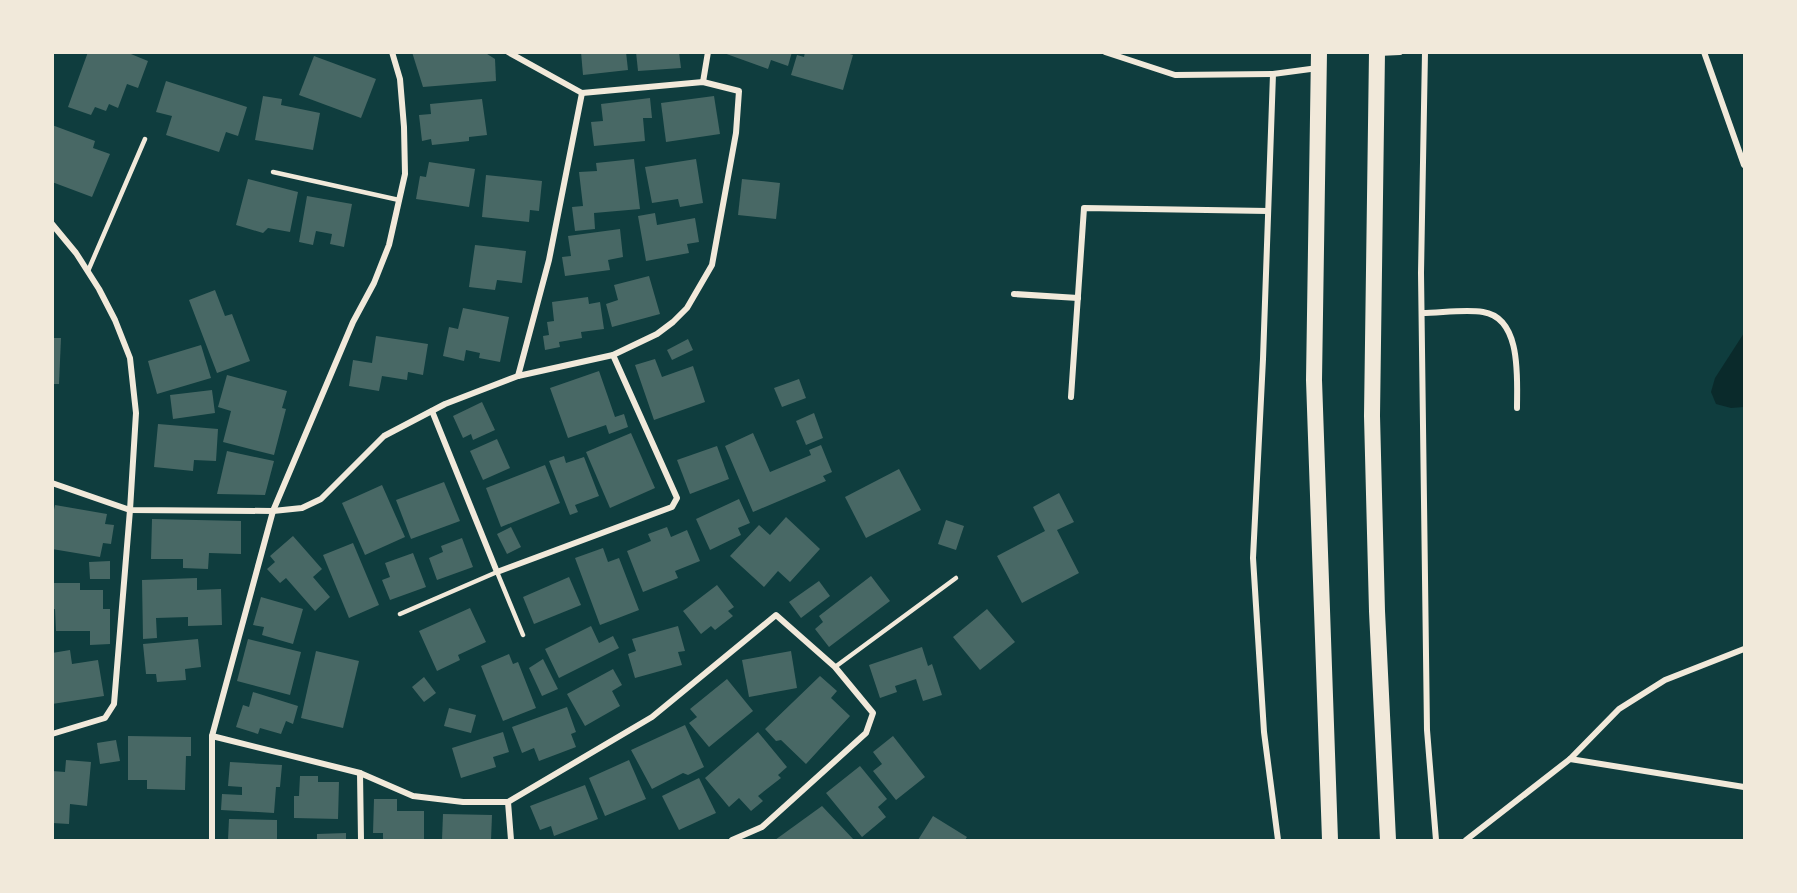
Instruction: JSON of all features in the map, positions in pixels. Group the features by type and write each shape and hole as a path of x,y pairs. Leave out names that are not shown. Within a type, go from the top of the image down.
{"highway":[{"path":"1377,53 1372,416 1377,611 1388,840"},
{"path":"1319,60 1314,380 1330,840"}],"street":[{"path":"212,840 212,736 273,511 352,322 374,283 388,245 405,174 400,79 392,52"},
{"path":"52,483 130,510 273,511 302,508 321,499 384,436 432,411 518,376 613,355 657,334 674,322 687,308 712,265 736,133 739,91 703,82 582,93 508,52"},
{"path":"703,82 708,52"},
{"path":"1105,52 1175,75 1273,74 1319,60"},
{"path":"1377,53 1400,52"},
{"path":"1425,52 1422,313 1427,730 1436,840"},
{"path":"1704,52 1744,165"},
{"path":"1273,74 1253,558 1264,732 1278,840"},
{"path":"518,376 549,260 582,93"},
{"path":"1071,398 1084,208 1268,211"},
{"path":"52,224 76,252 115,320 130,358 136,413 114,704 105,718 52,734"},
{"path":"1014,294 1078,298"},
{"path":"1422,313 1483,312 1498,317 1513,340 1517,367 1517,408"},
{"path":"432,411 498,572 672,507 676,498 613,355"},
{"path":"212,736 360,773 414,796 462,802 508,802 652,717 776,615 835,667 873,713 866,733 762,827 732,840"},
{"path":"1466,840 1570,759 1618,709 1665,680 1744,649"},
{"path":"1570,759 1744,787"},
{"path":"360,773 361,840"},
{"path":"508,802 511,840"}],"lane":[{"path":"88,271 145,139"},
{"path":"273,172 399,200"},
{"path":"400,614 498,572 523,635"},
{"path":"835,667 956,578"}],"water":[{"path":"1744,333 1744,407 1731,408 1716,404 1711,392 1715,378"}],"building":[{"path":"88,52 126,52 148,61 138,88 127,84 118,108 109,104 106,111 95,107 91,115 68,107"},
{"path":"412,52 484,52 495,59 496,81 423,87"},
{"path":"581,52 626,52 628,70 583,75"},
{"path":"636,52 679,52 681,68 638,71"},
{"path":"721,52 792,52 788,66 771,60 768,69"},
{"path":"805,52 843,52 853,55 843,90 791,75 797,55 804,57"},
{"path":"314,56 376,79 361,118 299,95"},
{"path":"166,81 247,107 238,136 226,132 219,152 166,135 172,116 156,112"},
{"path":"263,96 282,99 281,105 320,113 313,150 255,140"},
{"path":"714,96 720,134 666,142 661,103"},
{"path":"650,98 652,118 643,118 645,141 594,146 591,122 603,121 601,104"},
{"path":"482,99 487,135 469,137 469,141 432,145 431,139 422,141 419,115 431,114 430,104"},
{"path":"52,125 95,141 93,148 110,154 92,197 52,182"},
{"path":"634,159 640,209 594,213 595,229 575,231 572,207 583,206 579,172 597,171 596,163"},
{"path":"696,159 703,203 680,207 678,199 652,203 645,167"},
{"path":"429,162 475,169 469,207 416,199 420,176 426,177"},
{"path":"486,175 542,181 539,211 530,210 529,222 482,217"},
{"path":"248,179 298,192 290,232 268,228 263,233 236,225"},
{"path":"742,179 780,183 776,219 738,215"},
{"path":"307,196 352,204 344,247 330,244 332,234 316,231 313,245 299,242"},
{"path":"655,213 657,225 695,218 699,242 687,244 689,253 646,261 638,216"},
{"path":"620,229 623,257 608,260 610,270 565,276 562,257 571,256 568,236"},
{"path":"475,245 526,251 522,283 497,280 495,290 469,287"},
{"path":"649,276 660,314 612,327 606,304 618,300 614,285"},
{"path":"215,290 225,316 232,314 250,361 217,373 189,300"},
{"path":"588,297 589,304 600,302 604,329 581,332 582,338 559,342 560,347 545,350 543,336 549,335 547,322 554,321 552,302"},
{"path":"463,308 509,317 500,362 479,358 480,353 466,350 464,361 443,356 449,327 458,329"},
{"path":"376,336 428,344 423,375 408,372 407,380 382,376 379,391 349,386 353,360 372,363"},
{"path":"52,338 61,338 59,384 52,384"},
{"path":"688,339 693,350 672,360 667,350"},
{"path":"201,345 211,378 157,394 148,361"},
{"path":"655,359 662,377 693,366 705,402 654,420 635,365"},
{"path":"599,371 615,417 624,414 628,427 609,434 606,425 568,438 550,388"},
{"path":"227,375 287,391 282,408 286,409 274,455 223,442 231,411 218,407"},
{"path":"799,379 806,398 782,407 774,388"},
{"path":"212,390 215,413 173,419 170,395"},
{"path":"482,402 495,430 473,440 471,434 463,438 453,416"},
{"path":"814,413 823,438 806,445 796,421"},
{"path":"158,424 218,429 216,461 194,460 193,471 154,467"},
{"path":"631,433 655,488 610,508 586,452"},
{"path":"753,433 770,472 811,455 809,450 821,445 832,472 823,476 826,481 753,512 725,446"},
{"path":"497,439 510,468 483,480 470,451"},
{"path":"717,446 729,479 690,494 677,460"},
{"path":"227,451 274,461 265,495 217,494"},
{"path":"564,456 566,463 584,457 599,496 575,505 578,512 570,515 549,461"},
{"path":"545,465 560,503 501,527 486,488"},
{"path":"899,469 921,510 866,538 845,497"},
{"path":"444,482 460,521 411,539 396,500"},
{"path":"382,485 405,537 365,555 342,503"},
{"path":"1059,493 1074,522 1057,530 1079,573 1022,603 997,556 1045,531 1033,507"},
{"path":"739,499 750,523 738,528 741,535 710,550 696,519"},
{"path":"55,505 107,514 105,524 114,525 111,544 103,543 100,557 52,549 52,519"},
{"path":"786,517 820,549 790,582 778,571 764,587 730,556 759,525 770,535"},
{"path":"152,519 241,521 241,554 209,553 208,569 183,568 183,559 151,559"},
{"path":"946,520 964,526 956,550 938,544"},
{"path":"511,527 521,547 507,554 497,534"},
{"path":"667,527 671,537 687,530 700,561 675,571 678,578 643,592 627,551 651,541 648,534"},
{"path":"293,536 322,569 313,577 330,597 315,611 286,578 280,583 267,569 275,562 270,556"},
{"path":"462,538 473,567 437,580 429,558 443,552 441,546"},
{"path":"353,543 379,605 349,618 323,555"},
{"path":"603,548 608,562 619,558 639,610 600,625 575,558"},
{"path":"413,553 426,587 390,600 382,580 390,577 385,563"},
{"path":"110,561 110,579 90,579 89,562"},
{"path":"871,576 890,601 829,647 815,629 823,622 819,616"},
{"path":"569,577 581,605 534,624 523,597"},
{"path":"197,578 197,590 221,589 222,625 188,626 188,617 156,618 157,638 143,639 142,580"},
{"path":"819,581 830,596 801,618 789,602"},
{"path":"52,583 80,583 80,590 103,590 103,609 110,609 110,644 90,645 90,631 56,631 55,609 52,609"},
{"path":"717,585 734,607 728,611 733,616 715,630 711,626 701,634 683,611"},
{"path":"261,597 303,609 293,644 262,635 264,627 253,625"},
{"path":"470,608 486,642 458,655 460,660 437,671 419,631"},
{"path":"987,609 1015,642 980,670 953,637"},
{"path":"591,626 599,643 613,636 619,648 559,678 545,649"},
{"path":"678,626 685,651 678,652 682,665 635,678 628,654 636,651 632,639"},
{"path":"198,639 201,667 185,669 186,680 157,682 156,674 146,674 143,644"},
{"path":"248,639 301,652 290,695 237,681"},
{"path":"922,647 928,666 932,664 942,695 923,701 916,679 895,686 897,692 880,698 869,665"},
{"path":"70,650 72,664 98,660 104,696 52,704 52,653"},
{"path":"316,651 359,661 343,728 301,718"},
{"path":"791,651 797,688 749,697 742,660"},
{"path":"509,654 513,664 518,662 536,708 503,721 481,666"},
{"path":"543,659 558,689 542,696 529,668"},
{"path":"613,669 622,685 612,691 620,706 585,726 567,694"},
{"path":"820,676 837,691 831,698 850,716 806,764 781,740 776,741 765,729"},
{"path":"424,677 436,693 424,702 412,687"},
{"path":"727,679 753,711 709,747 689,723 697,717 690,709"},
{"path":"253,692 298,706 293,724 286,721 281,734 260,728 258,734 236,727 243,705 249,707"},
{"path":"567,707 576,732 571,734 576,747 539,761 534,748 522,753 512,727"},
{"path":"449,708 476,715 471,733 444,726"},
{"path":"685,725 704,767 688,775 683,773 652,789 631,750"},
{"path":"503,732 509,752 493,757 496,767 461,778 452,748"},
{"path":"758,732 787,767 778,775 781,778 758,796 763,801 751,811 739,798 729,807 705,778"},
{"path":"128,736 191,737 191,756 186,756 185,790 147,789 147,780 128,780"},
{"path":"893,736 925,777 896,800 873,771 882,764 873,752"},
{"path":"116,740 120,761 100,764 97,743"},
{"path":"66,760 91,762 87,806 70,804 69,824 52,823 52,771 65,772"},
{"path":"629,760 646,799 605,816 589,778"},
{"path":"230,762 282,765 280,787 276,787 274,813 221,810 222,794 242,795 242,787 228,786"},
{"path":"860,766 887,799 878,807 886,817 862,837 826,793"},
{"path":"300,776 318,776 318,782 339,782 338,819 294,818 294,796 299,796"},
{"path":"699,778 716,813 679,830 662,796"},
{"path":"585,785 598,819 554,836 551,826 540,830 530,806"},
{"path":"374,799 397,799 397,811 424,811 424,840 383,840 383,833 373,833"},
{"path":"822,806 854,840 775,840"},
{"path":"443,814 492,815 491,840 442,840"},
{"path":"933,816 967,837 965,840 918,840"},
{"path":"229,819 277,820 277,840 228,840"},
{"path":"346,833 346,840 317,840 317,834"}]}
